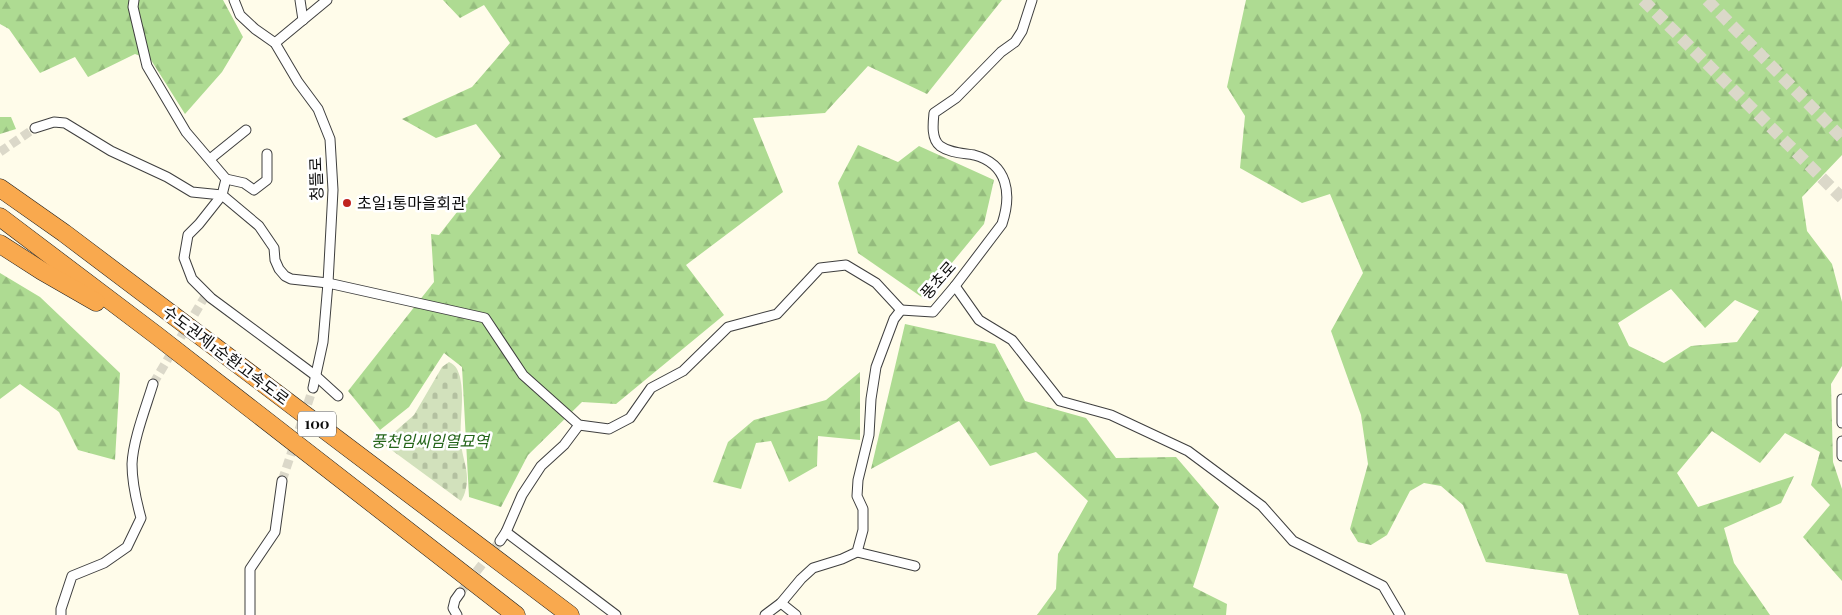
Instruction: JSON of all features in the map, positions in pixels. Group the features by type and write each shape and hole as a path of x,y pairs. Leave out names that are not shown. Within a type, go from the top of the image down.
{"highway":[{"path":"0,177 64,233"},
{"name":"수도권제1순환고속도로","path":"0,188 64,233 570,615"},
{"name":"수도권제1순환고속도로","path":"0,217 156,335 516,615"},
{"path":"0,244 42,271 156,335"}],"street":[{"path":"134,0 133,7 147,66 186,132 226,179 244,182 254,190 267,180 267,154"},
{"name":"청뜰로","path":"234,0 240,15 255,29 275,43 298,82 318,109 330,139 333,190 328,282 323,342 313,388"},
{"path":"300,0 303,20"},
{"path":"275,43 327,0"},
{"name":"풍초로","path":"901,310 932,312 955,286 1002,224 1006,212 1006,183 994,165 985,159 948,150 939,145 934,136 934,113 956,98 1001,52 1015,42 1022,31 1032,0"},
{"path":"35,128 54,122 64,123 111,151 167,177 192,192 222,195 259,226 274,248 275,260 285,276 292,280 328,282 485,318 523,375 579,426 609,429 630,418 651,388 683,371 728,327 777,314 820,268 846,265 876,284 901,310 894,318 876,367 871,398 870,434 858,480 857,496 863,509 863,530 857,552"},
{"path":"210,159 246,130"},
{"path":"226,179 222,195 188,235 184,258 192,279 211,298 316,376 338,396"},
{"path":"955,286 979,320 1012,340 1060,401 1110,415 1188,451 1262,506 1294,541 1383,586 1400,615"},
{"path":"61,615 60,610 72,576 104,563 127,547 141,518 134,495 132,462 140,426 153,384"},
{"path":"1842,399 1842,423"},
{"path":"500,542 522,495 541,466 564,445 579,426"},
{"path":"1842,441 1842,456"},
{"path":"250,615 250,568 275,532 282,481"},
{"path":"506,532 616,615"},
{"path":"765,615 781,603 813,568 842,560 857,552 915,566"},
{"path":"457,615 453,608 455,600 460,593"},
{"path":"781,603 796,615"}],"green space":[{"path":"0,0 223,0 243,37 222,72 185,114 151,60 135,54 88,77 75,57 40,73 9,29 0,24"},
{"path":"443,0 1002,0 927,94 868,66 825,113 753,118 783,192 686,265 724,315 616,404 582,402 528,455 501,507 469,497 462,367 444,353 409,407 380,430 348,391 434,282 431,234 439,235 501,156 476,124 436,138 402,119 472,87 510,43 484,5 460,18"},
{"path":"1246,0 1842,0 1842,155 1802,197 1807,231 1832,264 1842,302 1842,366 1831,384 1833,462 1842,489 1842,581 1803,537 1830,505 1811,485 1820,452 1785,433 1760,463 1712,431 1677,473 1698,507 1794,476 1781,503 1724,528 1734,563 1770,615 1579,615 1567,574 1486,562 1463,505 1441,486 1424,483 1410,491 1387,535 1371,545 1358,542 1350,529 1368,464 1361,415 1331,331 1363,273 1330,194 1302,203 1240,168 1245,116 1227,87","holes":["1671,289 1705,328 1735,300 1759,311 1737,342 1691,346 1664,363 1629,346 1618,323"]},
{"path":"0,117 11,117 16,129 0,134"},
{"path":"858,145 898,162 919,146 994,180 984,224 923,298 858,253 838,183"},
{"path":"0,273 40,297 120,373 115,460 78,450 59,412 20,384 0,399"},
{"path":"905,324 995,344 1025,401 1086,418 1116,458 1176,457 1219,507 1193,587 1227,604 1226,615 1037,615 1056,589 1058,554 1088,501 1036,452 990,466 959,421 871,469"},
{"name":"풍천임씨임열묘역","path":"449,362 457,370 461,385 461,443 467,478 466,490 461,501 382,443 414,415 442,367"},
{"path":"860,372 860,440 818,436 817,466 789,482 771,441 756,443 741,489 713,482 728,442 754,420 826,400"}],"tunnel":[{"path":"1643,0 1842,198"},
{"path":"1707,0 1842,138"},
{"path":"0,152 35,128"},
{"path":"153,384 207,293"},
{"path":"282,481 313,388"},
{"path":"460,593 500,541"}],"place":[{"name":"초일1통마을회관","path":"347,203"}]}
